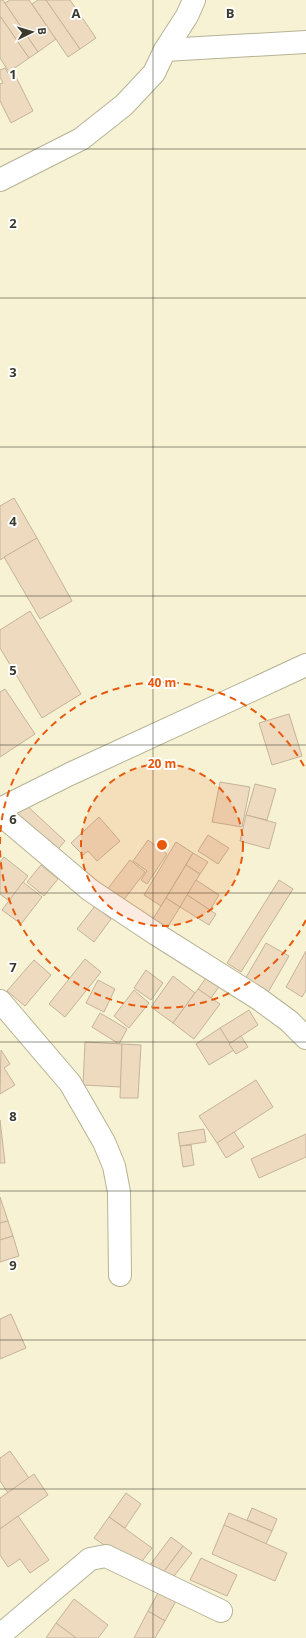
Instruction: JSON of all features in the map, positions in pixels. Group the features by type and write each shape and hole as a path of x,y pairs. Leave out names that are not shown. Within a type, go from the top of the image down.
{"street":[{"path":"0,180 80,139 118,110 154,73 165,50 187,16 194,0"},
{"path":"165,50 306,42"},
{"path":"0,809 70,774 306,665"},
{"path":"0,814 90,890 156,934 259,999 290,1021 306,1038"},
{"path":"0,1001 70,1083 104,1142 114,1166 119,1192 120,1275"},
{"path":"5,1631 90,1559 106,1556 221,1611"}],"building":[{"path":"0,0 3,0 38,52 29,58 0,16"},
{"path":"10,0 29,0 56,39 38,52 5,3"},
{"path":"38,0 46,0 80,49 68,57 32,4"},
{"path":"46,0 70,0 96,38 80,49"},
{"path":"0,16 29,58 9,72 0,58"},
{"path":"5,68 8,73 13,71 33,111 11,123 0,101 0,84 3,83 0,77 0,70"},
{"path":"14,498 37,538 0,560 0,506"},
{"path":"37,538 72,601 40,619 4,557"},
{"path":"30,611 81,694 42,718 0,648 0,630"},
{"path":"5,689 35,734 0,757 0,692"},
{"path":"289,714 302,756 272,765 259,723"},
{"path":"220,782 250,787 242,827 212,822"},
{"path":"255,784 276,789 267,820 246,815"},
{"path":"25,804 65,841 53,855 13,817"},
{"path":"246,815 276,823 269,849 240,841"},
{"path":"99,817 120,841 97,861 88,851 83,855 71,843"},
{"path":"208,835 229,848 218,864 198,851"},
{"path":"148,840 167,854 147,884 141,880 147,871 133,861"},
{"path":"176,842 193,853 161,906 144,895"},
{"path":"193,853 208,862 200,874 186,865"},
{"path":"4,857 28,876 9,901 0,894 0,862"},
{"path":"130,860 145,872 122,902 106,891"},
{"path":"41,865 58,879 44,896 27,882"},
{"path":"186,865 200,874 180,907 166,898"},
{"path":"196,880 219,895 210,910 187,895"},
{"path":"279,880 293,889 241,972 227,963"},
{"path":"23,882 42,897 21,924 2,910"},
{"path":"187,895 216,914 209,925 180,907"},
{"path":"166,898 180,907 165,931 151,922"},
{"path":"95,906 111,919 94,942 77,929"},
{"path":"266,943 289,956 267,994 244,981"},
{"path":"306,951 306,990 302,997 286,987"},
{"path":"85,959 101,972 65,1017 49,1004"},
{"path":"34,960 51,975 25,1006 7,991"},
{"path":"146,970 163,983 151,1000 134,988"},
{"path":"208,975 221,984 211,998 198,989"},
{"path":"173,976 195,993 173,1023 151,1007"},
{"path":"98,980 115,989 104,1012 86,1003"},
{"path":"198,989 220,1004 194,1039 173,1023"},
{"path":"134,990 149,1003 129,1028 114,1016"},
{"path":"249,1010 258,1025 229,1044 220,1028"},
{"path":"100,1013 127,1029 119,1044 92,1027"},
{"path":"220,1028 234,1050 209,1065 196,1044"},
{"path":"241,1036 248,1047 236,1054 229,1044"},
{"path":"85,1042 122,1044 121,1087 83,1085"},
{"path":"122,1044 141,1045 138,1098 120,1098"},
{"path":"1,1050 10,1064 4,1068 15,1085 0,1094"},
{"path":"256,1080 273,1107 217,1143 199,1116"},
{"path":"0,1120 5,1163 0,1163"},
{"path":"204,1129 206,1142 180,1146 178,1133"},
{"path":"234,1132 244,1147 226,1158 217,1143"},
{"path":"306,1134 306,1157 259,1178 251,1159"},
{"path":"191,1145 194,1165 183,1167 180,1146"},
{"path":"0,1197 8,1221 0,1223"},
{"path":"8,1221 13,1236 0,1240 0,1223"},
{"path":"13,1236 19,1256 0,1262 0,1240"},
{"path":"11,1314 26,1348 0,1359 0,1319"},
{"path":"10,1451 29,1478 8,1493 0,1481 0,1458"},
{"path":"34,1474 48,1495 0,1529 0,1498"},
{"path":"126,1493 141,1504 125,1528 109,1517"},
{"path":"252,1508 277,1519 272,1531 247,1520"},
{"path":"229,1513 272,1531 266,1544 224,1525"},
{"path":"18,1516 49,1560 30,1573 20,1559 8,1567 0,1555 0,1529"},
{"path":"109,1517 152,1548 137,1568 94,1538"},
{"path":"224,1525 287,1553 275,1581 212,1554"},
{"path":"171,1537 183,1546 159,1578 147,1569"},
{"path":"183,1546 192,1553 167,1585 159,1578"},
{"path":"201,1558 237,1575 227,1596 190,1580"},
{"path":"159,1591 176,1601 165,1621 148,1611"},
{"path":"74,1599 108,1625 98,1638 76,1638 56,1623"},
{"path":"148,1611 165,1621 155,1638 134,1638"},
{"path":"56,1623 76,1638 46,1638"}]}
